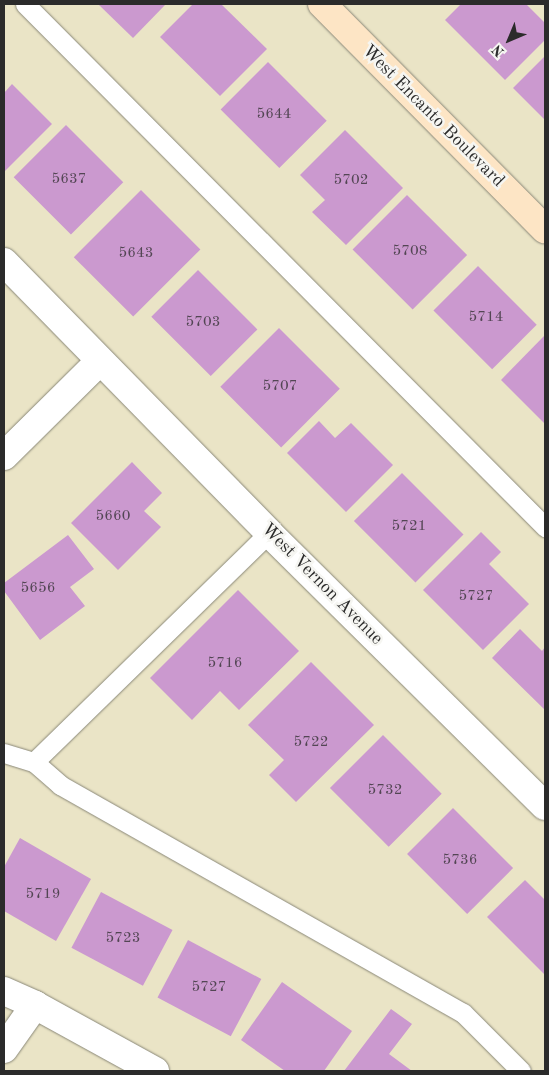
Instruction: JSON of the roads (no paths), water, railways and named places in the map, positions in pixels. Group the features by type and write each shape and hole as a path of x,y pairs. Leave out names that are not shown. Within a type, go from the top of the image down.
{"street":[{"name":"West Encanto Boulevard","path":"322,4 545,229"},
{"name":"West Vernon Avenue","path":"4,262 269,533 545,806"},
{"path":"4,456 100,361"},
{"path":"4,991 35,1005 155,1071"},
{"path":"4,1049 35,1005"}],"lane":[{"path":"25,4 545,527"},
{"path":"34,762 269,533"},
{"path":"4,753 34,762 60,785 462,1014 521,1071"}]}
